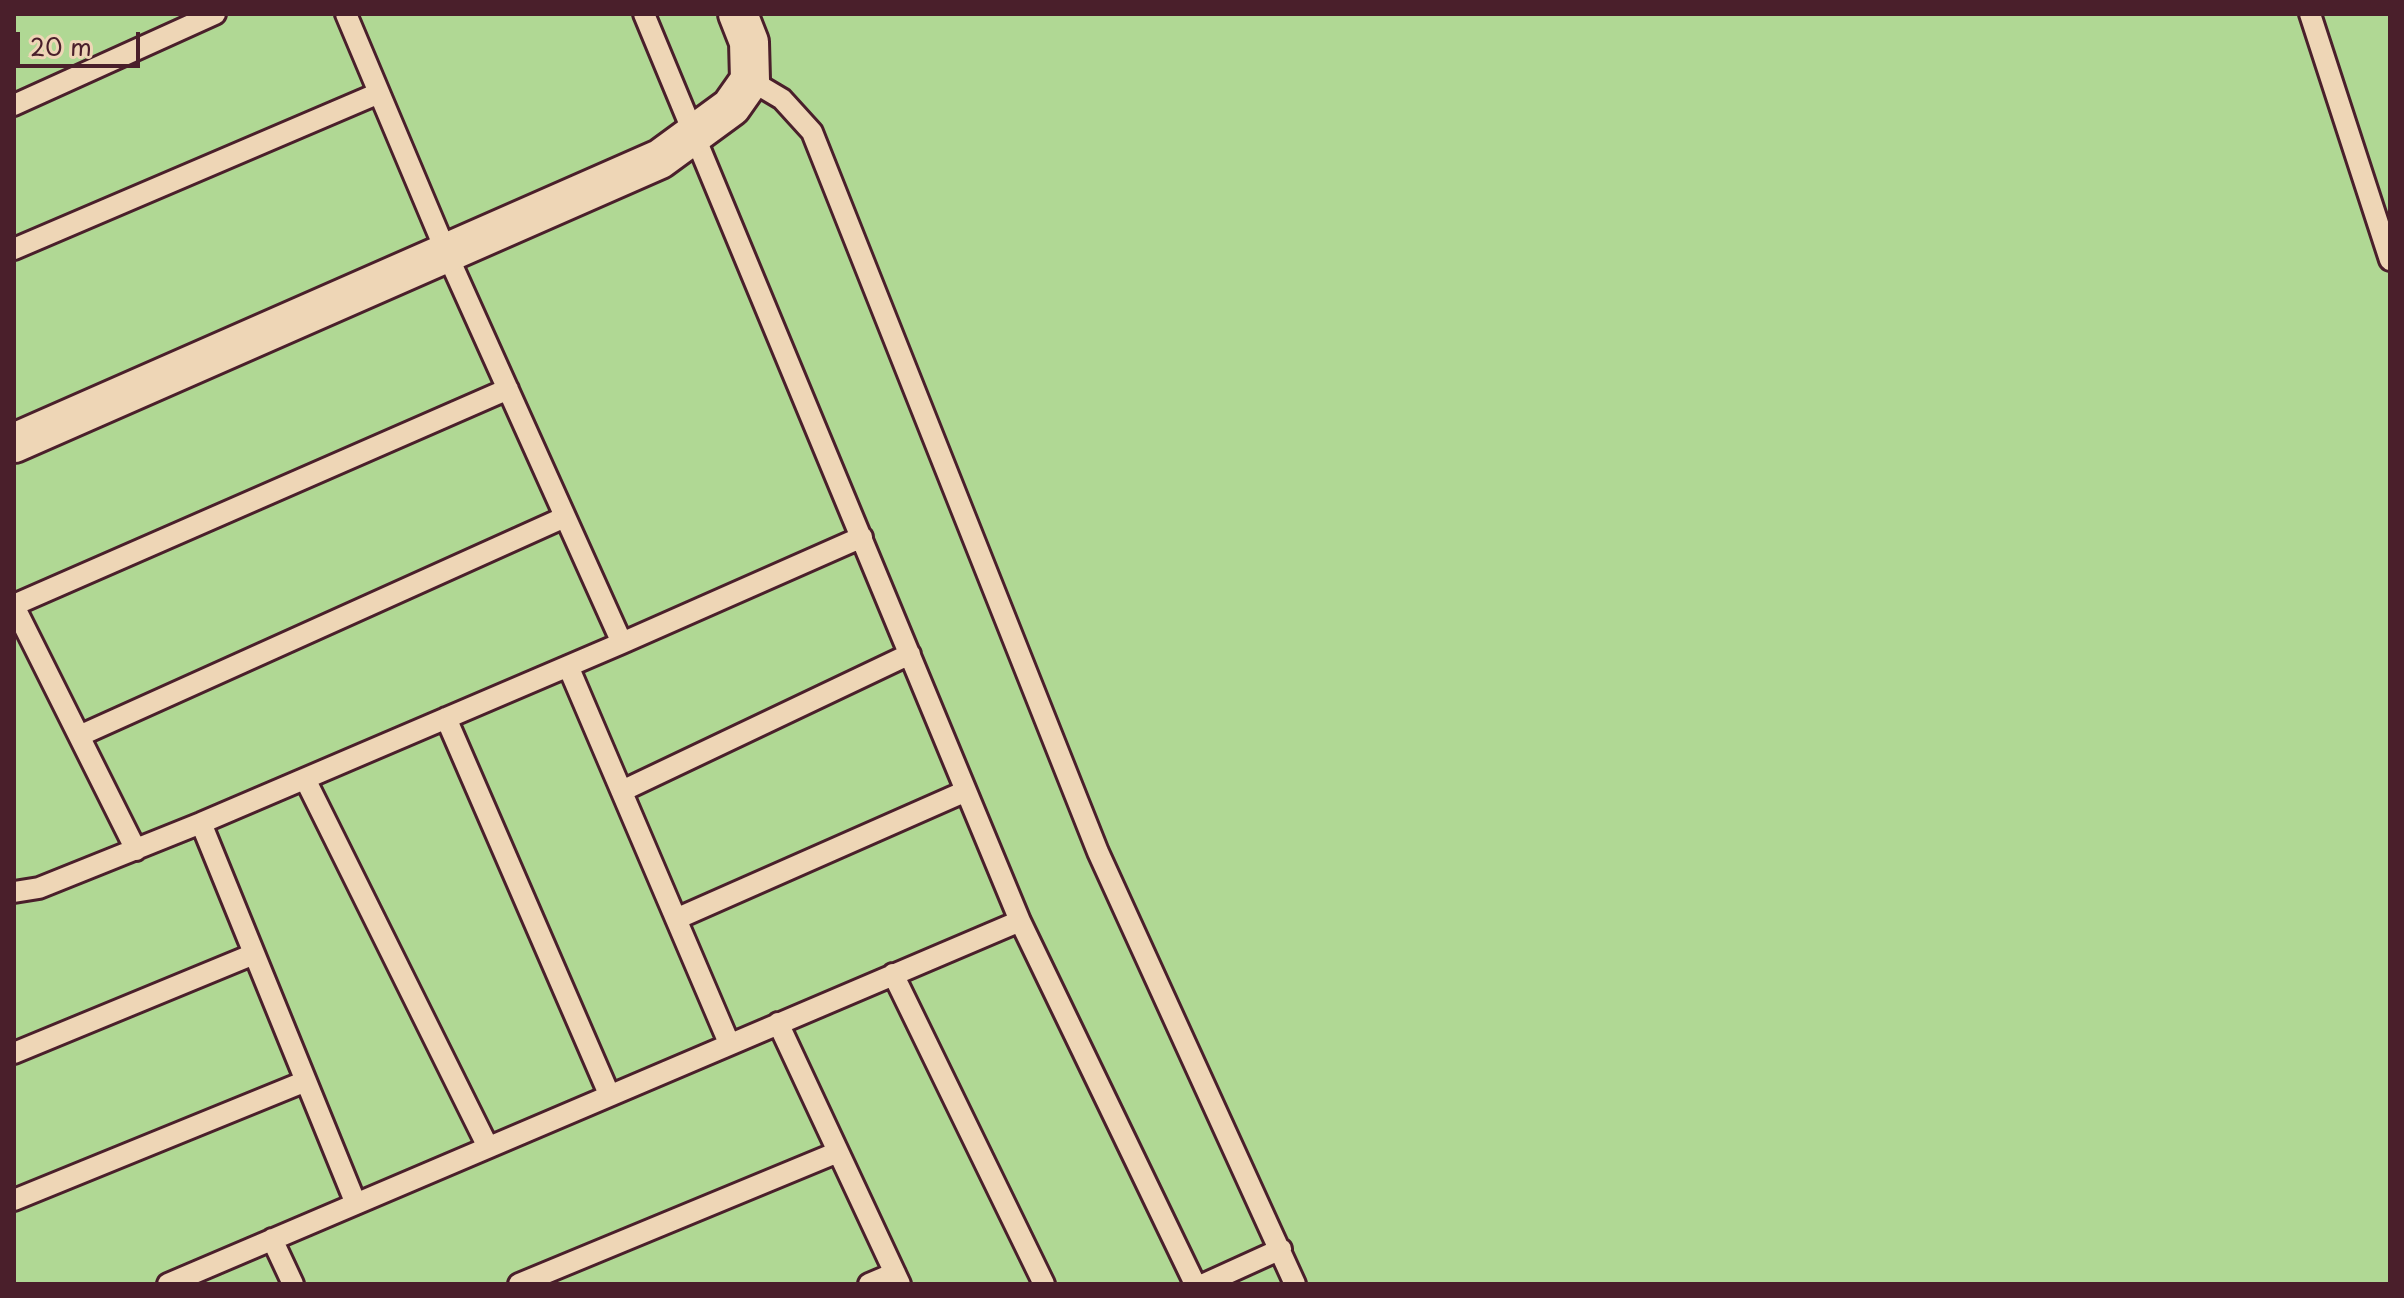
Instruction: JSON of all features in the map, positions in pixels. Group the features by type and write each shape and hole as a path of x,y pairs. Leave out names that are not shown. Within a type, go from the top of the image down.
{"street":[{"path":"14,443 660,159 731,107 750,80 749,42 738,14"}],"lane":[{"path":"14,105 215,14"},
{"path":"346,14 447,254 622,643"},
{"path":"644,14 1020,921 1195,1284"},
{"path":"2310,14 2390,260"},
{"path":"750,80 782,99 812,132 1098,852 1295,1284"},
{"path":"14,249 379,93"},
{"path":"136,850 14,605 508,389"},
{"path":"79,736 565,517"},
{"path":"14,892 39,888 201,823 862,537"},
{"path":"622,791 910,654"},
{"path":"568,666 729,1043"},
{"path":"446,718 609,1094"},
{"path":"305,779 488,1147"},
{"path":"676,919 966,791"},
{"path":"201,823 356,1204"},
{"path":"168,1284 1020,921"},
{"path":"14,1053 254,954"},
{"path":"893,974 1044,1284"},
{"path":"778,1023 898,1278 869,1284"},
{"path":"14,1200 306,1081"},
{"path":"519,1284 838,1152"},
{"path":"272,1239 293,1284"},
{"path":"1204,1284 1281,1249"}],"green space":[{"path":"14,14 2390,14 2390,1284 14,1284"}]}
